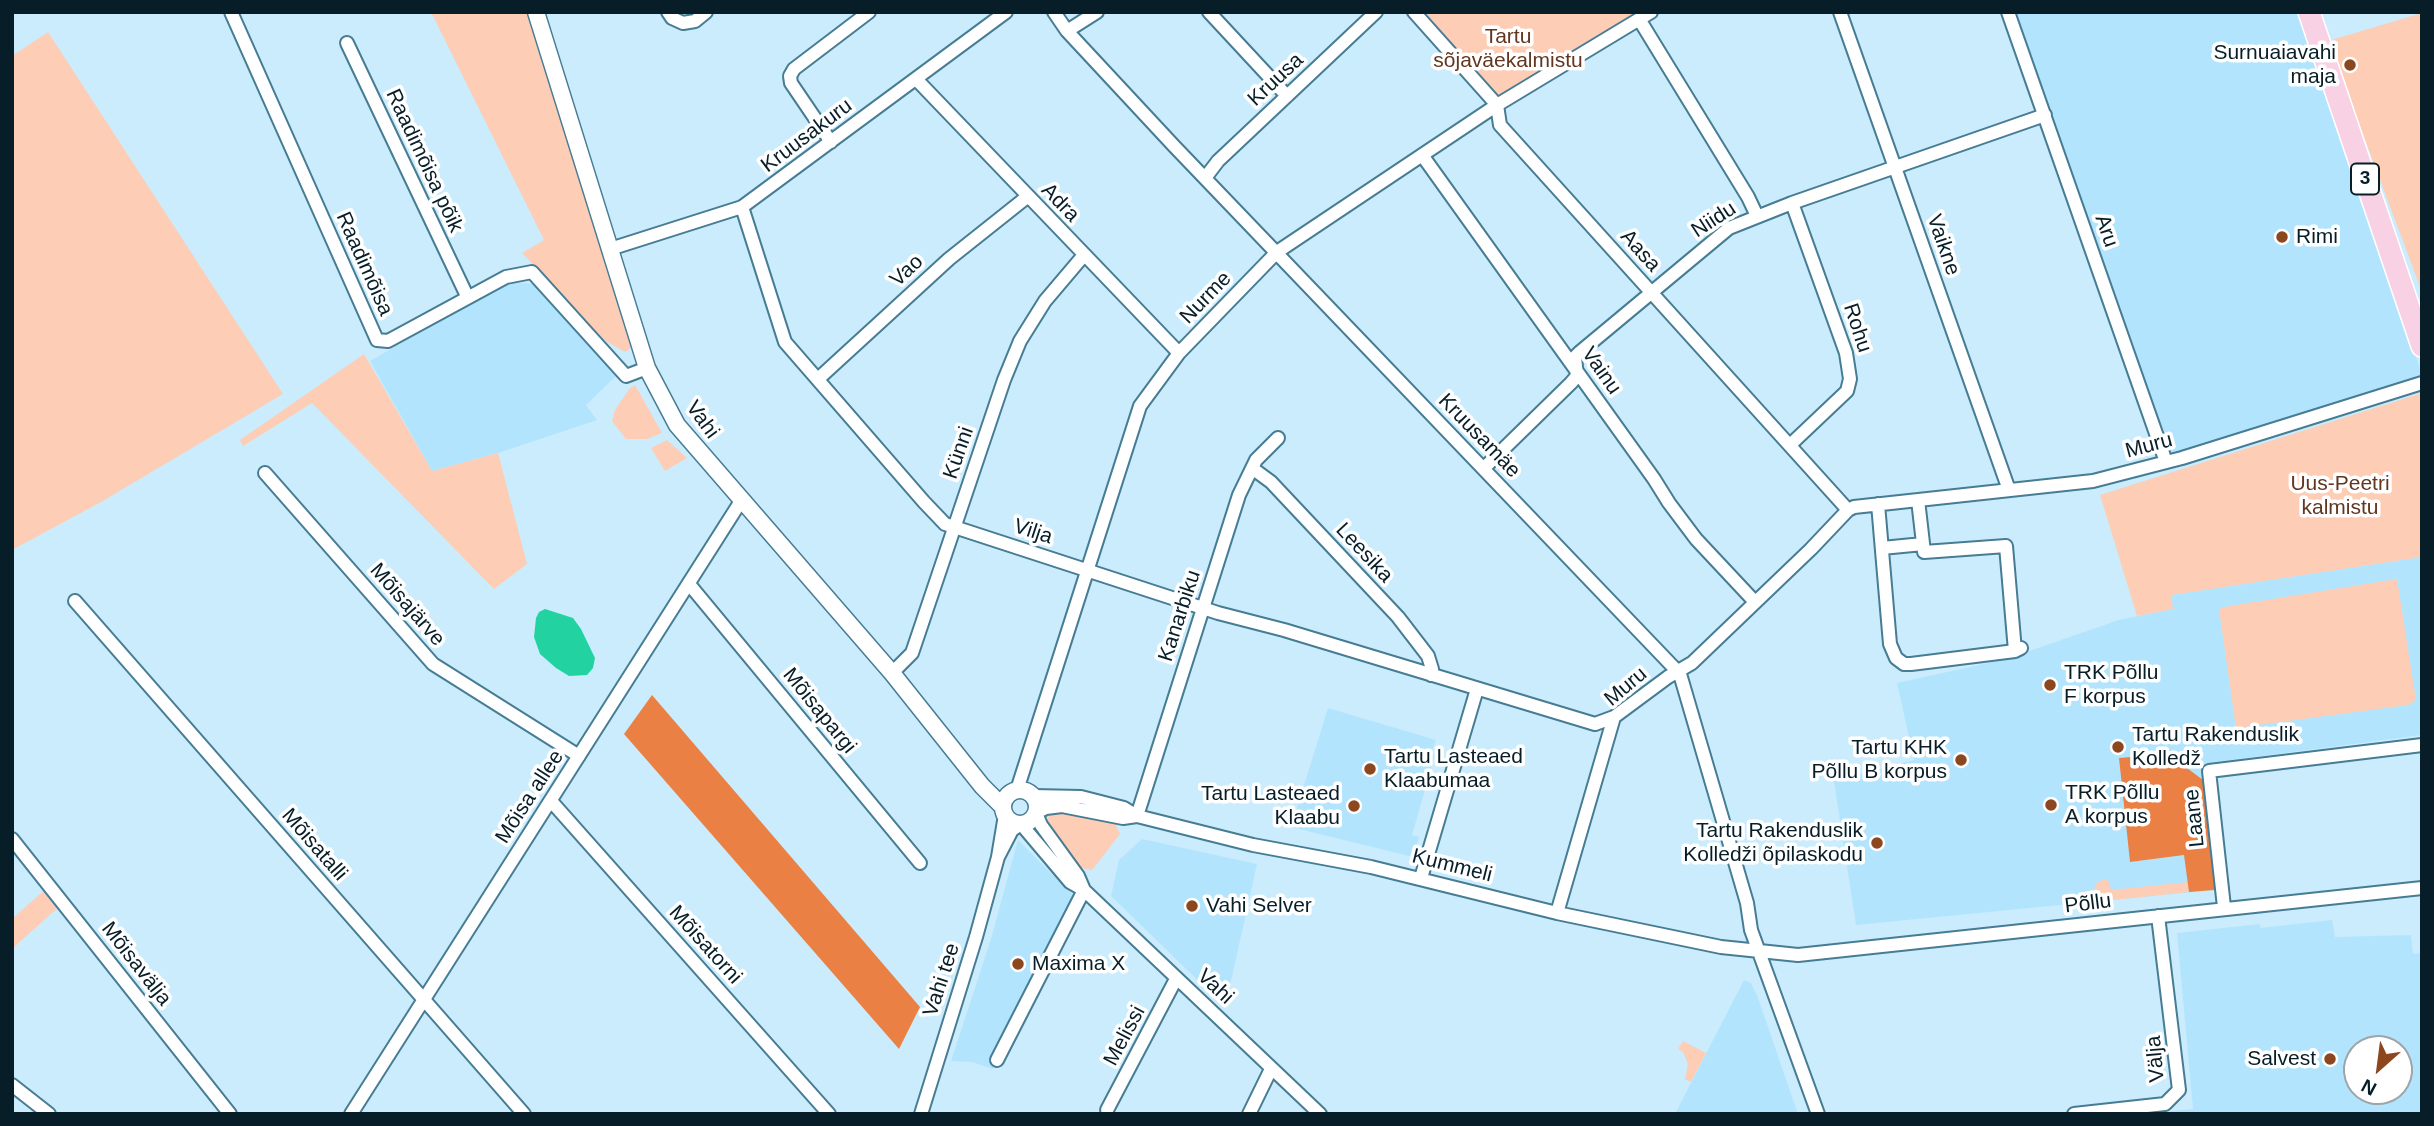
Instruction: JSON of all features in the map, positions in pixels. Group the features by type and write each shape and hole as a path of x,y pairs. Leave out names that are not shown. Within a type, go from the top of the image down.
{"highway":[{"name":"3","path":"2309,12 2418,320 2422,346"}],"street":[{"name":"Raadimõisa","path":"231,12 377,340 388,341 506,277 532,271 626,376 647,368"},
{"name":"Vahi","path":"536,12 647,368 681,432 892,673 1004,811"},
{"path":"668,12 672,18 683,23 695,21 706,12"},
{"path":"831,142 791,83 790,76 794,69 869,12"},
{"name":"Kruusakuru","path":"610,249 742,207 1006,12"},
{"name":"Kruusamäe","path":"1054,12 1068,31 1205,178 1678,672 1759,952"},
{"path":"1068,31 1097,12"},
{"path":"1209,12 1287,96"},
{"name":"Kruusa","path":"1205,178 1217,162 1376,12"},
{"name":"Aasa","path":"1414,12 1497,105 1500,125 1848,510"},
{"name":"Nurme","path":"1015,791 1140,406 1179,353 1277,252 1497,105 1651,12"},
{"name":"Vaikne","path":"1840,12 2009,490"},
{"name":"Aru","path":"2008,12 2166,462"},
{"path":"1639,19 1758,216"},
{"name":"Raadimõisa põik","path":"346,43 467,296"},
{"name":"Adra","path":"916,79 1179,353"},
{"name":"Niidu","path":"1484,468 1577,376 1575,358 1580,352 1729,228 1792,203 2045,115"},
{"name":"Vainu","path":"1422,155 1576,368 1668,503 1696,539 1755,602"},
{"name":"Vao","path":"818,379 949,258 1027,197"},
{"name":"Rohu","path":"1790,445 1847,391 1850,379 1846,353 1792,203"},
{"name":"Vilja","path":"742,207 785,342 946,524 1202,608 1595,724 1614,717"},
{"name":"Künni","path":"892,673 912,653 1003,380 1020,341 1045,301 1084,255"},
{"name":"Muru","path":"1558,913 1614,717 1692,663 1848,510 1878,504 2093,481 2166,462 2422,383"},
{"name":"Kanarbiku","path":"1137,816 1239,495 1256,460 1278,438"},
{"name":"Leesika","path":"1252,468 1271,482 1398,617 1428,656 1431,675"},
{"name":"Mõisajärve","path":"265,473 433,664 579,756"},
{"path":"1878,504 1890,644 1892,653 1900,662 1911,664 2018,649 2006,546 1924,552 1919,500"},
{"name":"Mõisa allee","path":"351,1114 741,501"},
{"path":"1882,548 1923,544"},
{"name":"Mõisapargi","path":"689,584 920,863"},
{"name":"Mõisatalli","path":"75,601 524,1114"},
{"path":"1421,878 1477,689"},
{"name":"Laane","path":"2224,908 2209,771 2422,745"},
{"name":"Vahi","path":"975,774 995,786 1015,791"},
{"path":"1023,790 1033,796 1037,804 1036,813 1030,821 1021,824 1012,822 1004,811 1004,801 1015,791 1023,790"},
{"name":"Kummeli","path":"1033,796 1080,797 1124,808 1137,816 1253,845 1421,878 1558,913 1721,947 1759,952"},
{"name":"Mõisatorni","path":"551,802 830,1114"},
{"name":"Kummeli","path":"1036,813 1046,808 1062,806 1122,818 1137,816"},
{"name":"Vahi tee","path":"921,1114 998,857 1004,811"},
{"name":"Vahi","path":"1036,813 1041,825 1078,876 1084,890"},
{"name":"Vahi","path":"1021,824 1070,882 1084,890 1320,1114"},
{"name":"Vahi tee","path":"998,857 1012,830 1021,824"},
{"name":"Mõisavälja","path":"12,839 230,1114"},
{"name":"Põllu","path":"1759,952 1798,955 2422,888"},
{"path":"997,1060 1084,890"},
{"name":"Välja","path":"2074,1114 2165,1104 2179,1090 2158,916"},
{"path":"1759,952 1818,1114"},
{"name":"Melissi","path":"1107,1110 1176,979"},
{"path":"1249,1114 1271,1069"},
{"path":"12,1085 49,1114"}],"shaded area":[{"path":"2016,12 2305,12 2422,375 2169,454"},
{"path":"508,282 535,284 616,376 586,405 597,420 498,453 432,471 370,361"},
{"name":"Tartu Rakenduslik Kolledž","path":"2422,557 2422,735 2201,764 2216,877 2214,890 1856,925 1834,781 1914,760 1897,683 2006,659 2119,620 2172,609 2170,595"},
{"path":"545,609 573,618 581,629 595,658 593,668 587,675 569,676 540,654 534,637 536,618 539,612"},
{"path":"652,695 920,1007 899,1049 624,734"},
{"name":"Tartu Lasteaed Klaabumaa","path":"1328,708 1436,740 1431,753 1435,755 1412,835 1419,837 1413,857 1291,827"},
{"path":"2171,756 2203,780 2216,877 2214,890 2189,892 2184,855 2130,862 2119,758"},
{"path":"1142,839 1257,864 1231,981 1215,997 1111,896 1119,860"},
{"path":"1018,840 1081,903 993,1069 972,1062 951,1061 991,939"},
{"path":"2332,920 2335,937 2411,935 2413,954 2422,953 2422,1114 2171,1114 2170,1111 2193,1109 2177,933 2260,924 2260,928"},
{"path":"1744,980 1751,983 1758,998 1798,1114 1675,1114"}],"green space":[{"path":"431,12 531,12 631,337 632,347 625,352 604,340 522,253 544,240"},
{"name":"Tartu sõjaväekalmistu","path":"1423,12 1639,12 1500,98"},
{"path":"2422,13 2422,292 2328,41"},
{"path":"48,32 283,394 101,502 12,550 12,56"},
{"path":"364,354 432,471 498,453 527,564 494,589 312,403 243,446 240,440"},
{"path":"635,385 662,433 647,439 626,439 612,421 615,410"},
{"name":"Uus-Peetri kalmistu","path":"2422,393 2422,557 2171,595 2173,609 2137,616 2100,495"},
{"path":"667,440 687,458 665,471 651,448"},
{"path":"2397,579 2416,700 2408,705 2236,728 2219,609"},
{"path":"1057,810 1115,823 1120,834 1092,870 1081,868 1047,826 1050,814"},
{"path":"2105,879 2111,890 2188,882 2189,892 2094,902 2094,889 2098,882"},
{"path":"49,886 63,903 12,949 12,919"},
{"path":"1683,1041 1706,1053 1691,1082 1685,1079 1688,1064 1683,1052 1678,1049"}],"place":[{"name":"Surnuaiavahi maja","path":"2350,65"},
{"name":"Rimi","path":"2282,237"},
{"name":"TRK Põllu F korpus","path":"2050,685"},
{"name":"Tartu Rakenduslik Kolledž","path":"2118,747"},
{"name":"Tartu KHK Põllu B korpus","path":"1961,760"},
{"name":"Tartu Lasteaed Klaabumaa","path":"1370,769"},
{"name":"TRK Põllu A korpus","path":"2051,805"},
{"name":"Tartu Lasteaed Klaabu","path":"1354,806"},
{"name":"Tartu Rakenduslik Kolledži õpilaskodu","path":"1877,843"},
{"name":"Vahi Selver","path":"1192,906"},
{"name":"Maxima X","path":"1018,964"},
{"name":"Salvest","path":"2330,1059"}]}
